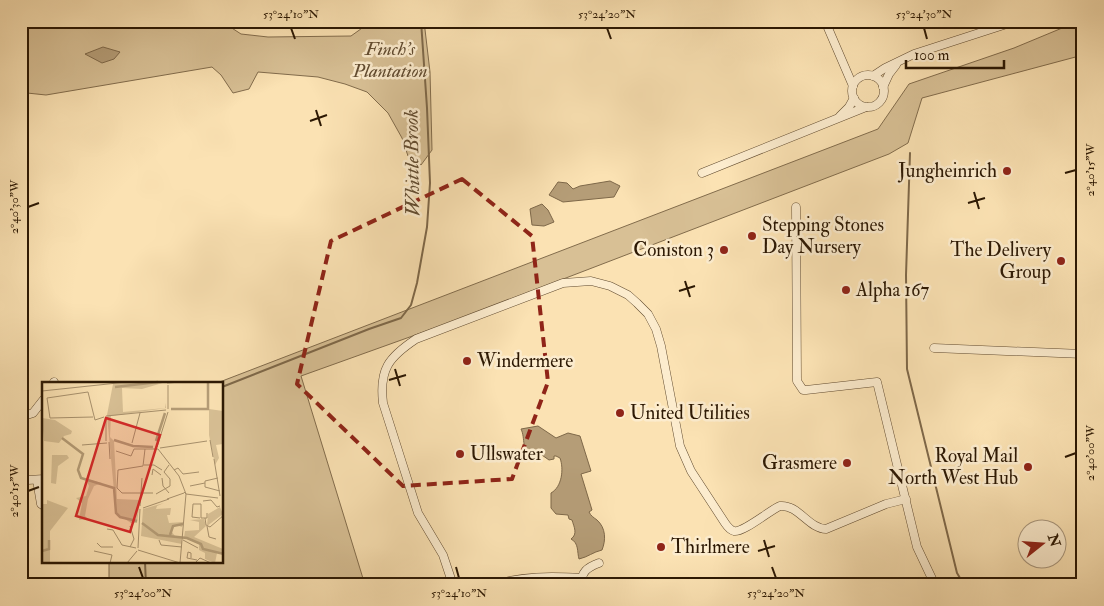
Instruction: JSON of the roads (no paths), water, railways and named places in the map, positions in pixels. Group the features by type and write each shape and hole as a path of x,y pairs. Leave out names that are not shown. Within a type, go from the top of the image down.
{"street":[{"path":"825,21 853,86"},
{"path":"873,76 914,54 1016,21"},
{"path":"702,173 866,107 876,105 880,102 883,87 889,74 897,63"},
{"path":"844,65 853,72 864,76 873,76 878,79 883,87"},
{"path":"864,76 856,81 852,94 861,106 866,107"},
{"path":"837,119 849,107 854,98"},
{"path":"796,207 797,381 803,390 877,382 919,553 935,585"},
{"path":"453,585 443,555 418,513 398,452 384,403 382,388 386,370 398,351 416,339 563,283 591,281 610,286 628,295 648,314 659,337 678,439 684,459 690,471 729,528 734,531 739,530 776,507 783,505 789,507 817,527 826,529 886,504 906,499"},
{"path":"934,348 1083,354"},
{"path":"21,417 32,413 42,402"},
{"path":"21,478 40,480 42,505"},
{"path":"493,585 511,580 541,576 582,582 588,568 598,563"}],"waterway":[{"name":"Whittle Brook","path":"224,386 401,318 411,305 427,227 430,183 421,21"},
{"path":"910,153 906,275 907,369 957,573 960,578"},
{"name":"Whittle Brook","path":"145,564 146,585"},
{"path":"1026,585 1043,581 1083,582"}],"place":[{"name":"Jungheinrich","path":"1007,171"},
{"name":"Stepping Stones Day Nursery","path":"752,236"},
{"name":"Coniston 3","path":"724,250"},
{"name":"The Delivery Group","path":"1061,261"},
{"name":"Alpha 167","path":"846,290"},
{"name":"Windermere","path":"467,361"},
{"name":"United Utilities","path":"620,413"},
{"name":"Ullswater","path":"460,454"},
{"name":"Grasmere","path":"847,463"},
{"name":"Royal Mail North West Hub","path":"1028,467"},
{"name":"Thirlmere","path":"661,547"}],"park label":[{"name":"Finch's Plantation","path":"390,60"}]}
